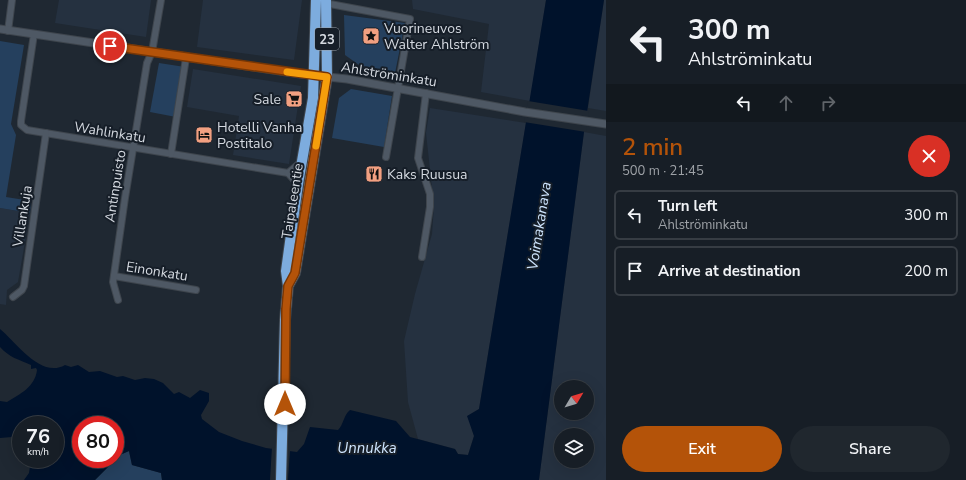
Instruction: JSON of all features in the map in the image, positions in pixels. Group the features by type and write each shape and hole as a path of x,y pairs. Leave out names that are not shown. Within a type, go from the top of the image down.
{"highway":[{"name":"Taipaleentie","path":"281,480 285,320 288,286 286,271 301,162 313,98 316,0"},
{"name":"Taipaleentie","path":"288,286 295,273 327,77 328,2"}],"street":[{"path":"4,30 12,0"},
{"name":"Antinpuisto","path":"118,300 114,287 114,276 147,63 152,52 161,0"},
{"path":"328,2 410,19 386,157"},
{"name":"Ahlströminkatu","path":"4,30 186,58 313,76 347,79 525,112 606,124"},
{"name":"Wahlinkatu","path":"34,34 21,121 21,125 27,130 288,173"},
{"path":"171,154 186,58"},
{"path":"422,257 430,207 430,194 418,158 426,93"},
{"name":"Villankuja","path":"13,297 22,290 24,286 46,133"},
{"path":"298,184 288,173 301,162"},
{"name":"Einonkatu","path":"114,276 196,290"}],"shaded area":[{"path":"59,0 151,0 146,37 55,23"},
{"path":"203,0 302,0 294,60 197,47"},
{"path":"412,0 546,0 530,101 481,92 489,24 413,9"},
{"path":"604,0 606,0 606,111 588,108"},
{"path":"344,15 405,23 395,73 359,65 345,55"},
{"path":"0,41 24,45 11,124 16,135 6,197 31,201 30,213 0,208"},
{"path":"159,63 185,67 176,117 150,112"},
{"path":"193,69 301,86 289,164 233,155 239,116 187,107"},
{"path":"351,89 392,96 384,147 332,138 339,98"},
{"path":"430,108 526,123 479,409 468,416 474,436 468,455 458,454 455,449 418,439 408,402 404,341 415,294 432,234 434,206 426,133"},
{"path":"584,132 606,136 606,480 539,480"},
{"path":"0,208 30,213 18,282 7,290 6,305 0,304"},
{"path":"129,451 132,465 161,473 162,480 95,480 107,468 124,468 124,453"}],"water":[{"path":"546,0 604,0 584,132 539,480 162,480 161,473 132,465 129,451 124,453 124,416 72,416 72,468 107,468 95,480 24,480 29,473 30,468 64,468 64,416 12,416 12,437 0,438 0,401 7,402 26,389 36,376 37,370 36,368 31,369 31,365 11,356 0,347 0,329 21,350 38,363 47,367 56,368 65,365 71,367 78,365 89,372 100,371 117,377 123,376 135,380 145,378 154,379 163,383 174,394 179,392 190,398 200,390 209,393 209,401 201,415 202,419 219,432 266,448 297,452 304,444 310,427 338,430 350,410 396,421 410,437 455,449 458,454 468,455 474,436 467,416 479,409"}],"pier":[{"path":"528,101 589,111 586,132 524,122"},
{"path":"272,447 290,450 288,480 270,480"}],"slow traffic":[{"path":"287,72 327,77 316,146"}],"place":[{"name":"Vuorineuvos Walter Ahlström","path":"371,36"},
{"name":"Sale","path":"294,99"},
{"name":"Hotelli Vanha Postitalo","path":"204,135"},
{"name":"Kaks Ruusua","path":"374,174"}],"route":[{"path":"110,46 302,75 327,77 295,273 288,286 285,320 285,404"}],"water label":[{"name":"Voimakanava","path":"539,226"},
{"name":"Unnukka","path":"367,448"}]}
